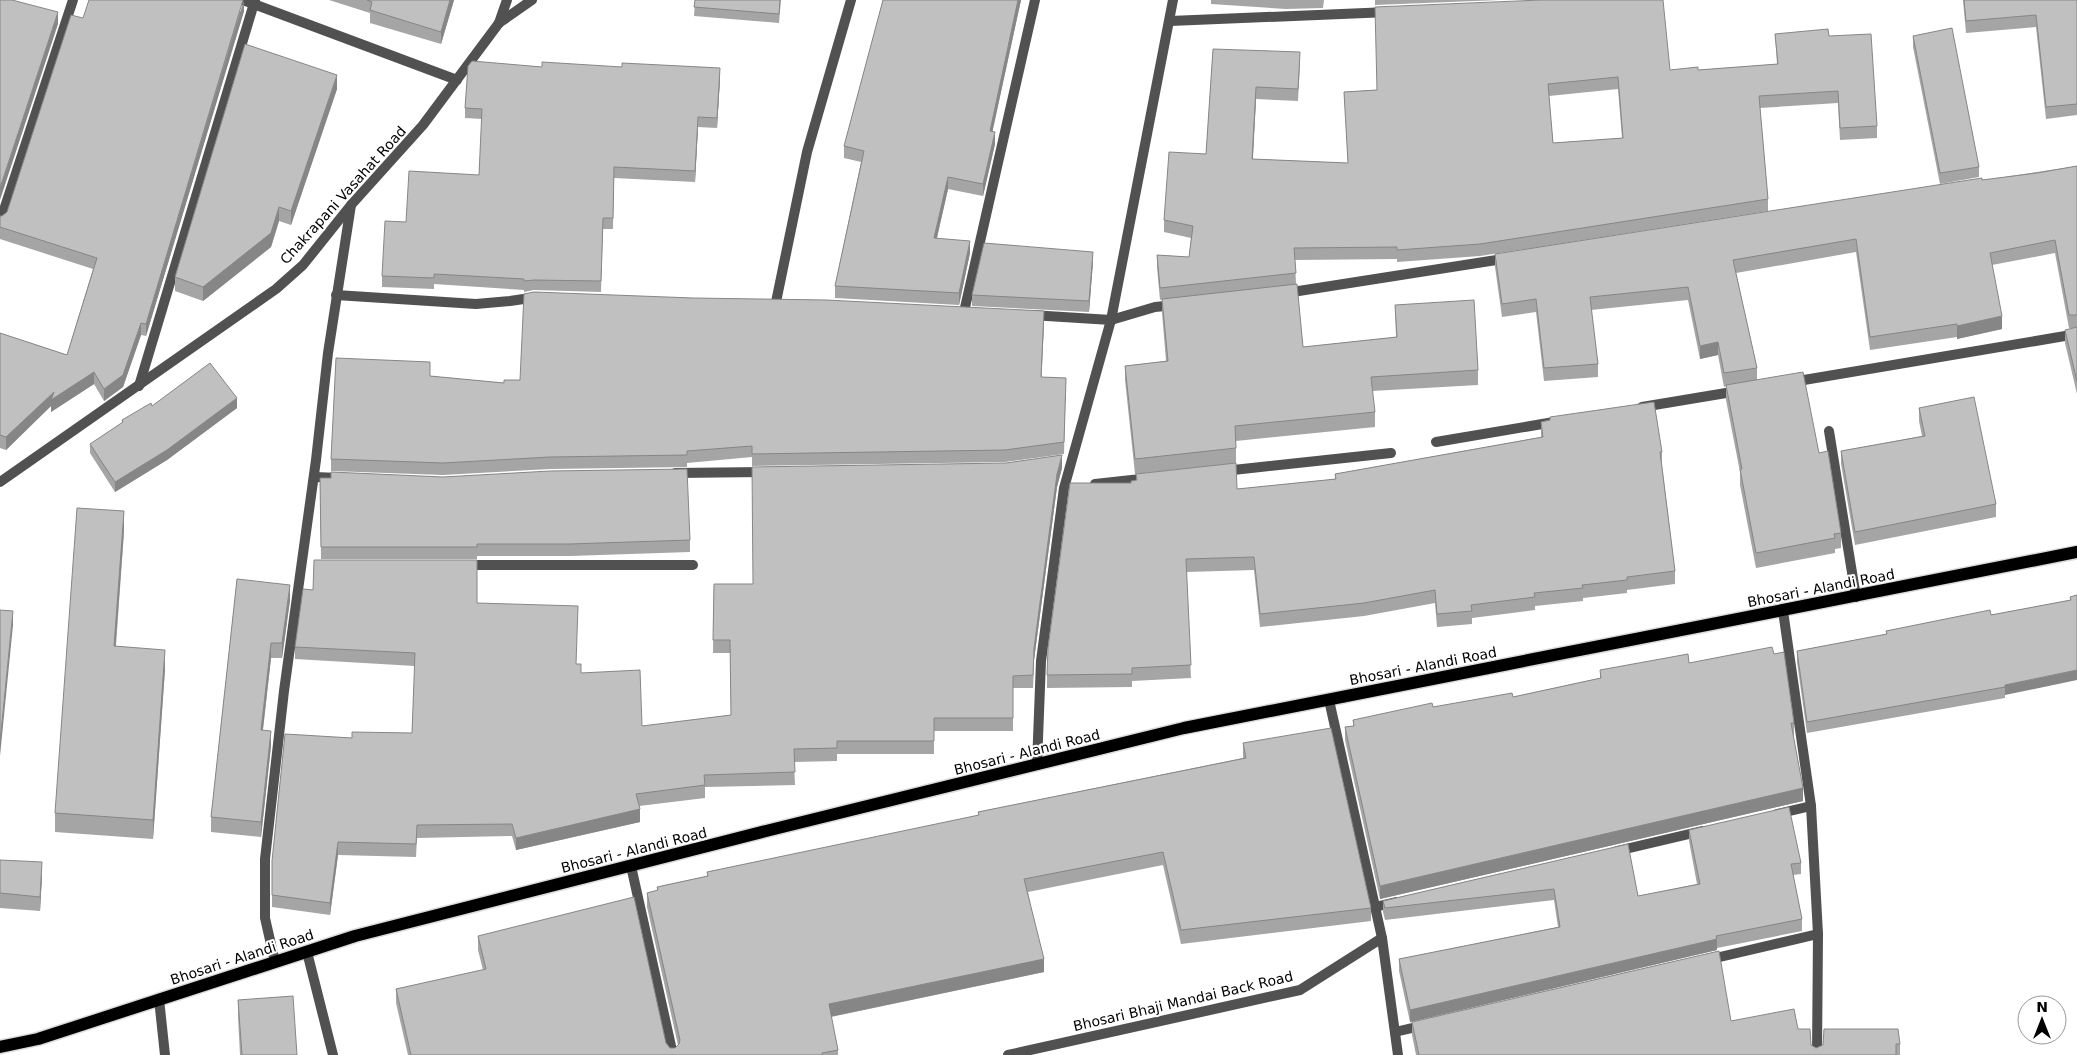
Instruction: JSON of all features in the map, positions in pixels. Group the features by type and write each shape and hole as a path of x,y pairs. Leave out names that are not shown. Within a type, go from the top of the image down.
{"main road":[{"name":"Bhosari - Alandi Road","path":"0,1047 38,1038 355,936 1184,728 2077,552"}],"street":[{"path":"0,222 73,0"},
{"path":"243,0 255,2 457,80"},
{"path":"499,23 507,0"},
{"name":"Chakrapani Vasahat Road","path":"0,482 276,289 303,264 351,205 423,126 499,23 532,0"},
{"path":"776,302 807,152 851,0"},
{"path":"964,312 1035,0"},
{"path":"1037,765 1041,661 1067,461 1110,320 1173,0"},
{"path":"139,386 255,2"},
{"path":"1170,21 1397,11"},
{"path":"275,962 265,918 265,859 284,692 307,566 314,477 336,295 351,205"},
{"path":"1275,295 1519,256"},
{"path":"336,295 476,304 534,297 551,297"},
{"path":"1023,315 1110,320 1156,308 1183,304"},
{"path":"1781,384 2077,334"},
{"path":"1633,408 1752,388"},
{"path":"1436,442 1564,420"},
{"path":"1829,431 1856,596"},
{"path":"1214,472 1391,453"},
{"path":"666,473 774,472"},
{"path":"314,477 354,479"},
{"path":"1064,488 1165,477"},
{"path":"449,566 693,565"},
{"path":"1783,611 1811,806 1818,934 1818,1055"},
{"path":"1329,700 1382,938 1398,1055"},
{"path":"1762,818 1811,806"},
{"path":"1607,854 1714,829"},
{"path":"632,866 672,1055"},
{"path":"1375,907 1404,901"},
{"path":"1693,963 1818,934"},
{"name":"Bhosari Bhaji Mandai Back Road","path":"1008,1055 1300,990 1382,938"},
{"path":"307,952 333,1055"},
{"path":"159,999 165,1055"},
{"path":"1395,1032 1433,1023"}],"building":[{"path":"0,0 12,0 58,12 0,188"},
{"path":"89,0 243,0 146,324 141,323 123,375 104,389 94,372 51,400 54,392 6,437 0,435 0,333 67,355 97,258 0,227 0,216 7,212 71,15 83,18"},
{"path":"367,0 450,0 441,32 370,10 372,2"},
{"path":"695,0 780,0 779,14 694,7"},
{"path":"883,0 1018,0 990,131 995,132 983,184 948,177 934,238 970,241 959,293 835,286 864,151 844,146"},
{"path":"1541,0 1663,0 1670,70 1698,67 1698,70 1778,64 1775,34 1828,29 1829,36 1871,34 1877,126 1840,128 1838,91 1759,96 1768,199 1480,244 1397,250 1397,247 1294,248 1296,273 1160,288 1157,255 1189,257 1193,226 1164,220 1169,152 1206,154 1213,49 1300,52 1298,89 1256,87 1252,159 1348,163 1344,92 1377,90 1375,7","holes":["1618,77 1623,138 1553,143 1548,84"]},
{"path":"1964,0 2077,0 2077,104 2046,107 2036,15 1966,21"},
{"path":"1952,28 1979,167 1940,173 1913,36"},
{"path":"245,44 337,75 291,211 279,207 271,233 203,287 175,277"},
{"path":"472,61 542,67 542,62 622,67 622,63 720,68 717,118 698,117 695,171 614,167 613,218 603,218 601,281 524,281 524,279 434,274 434,278 382,276 385,221 406,222 409,171 479,175 482,109 465,108 468,66"},
{"path":"2077,166 2077,315 2069,315 2055,240 1990,253 2002,316 1957,326 1957,324 1870,337 1856,239 1733,260 1757,368 1724,373 1718,342 1700,346 1688,287 1590,297 1598,364 1544,368 1536,299 1502,304 1495,254 1982,178 1982,180"},
{"path":"984,243 1093,252 1089,301 972,295"},
{"path":"1297,284 1303,347 1397,337 1395,305 1474,300 1478,370 1371,377 1375,412 1235,426 1236,448 1135,459 1125,366 1168,361 1162,299"},
{"path":"534,292 693,298 826,300 1044,311 1041,377 1066,378 1064,442 1005,450 752,454 752,446 687,451 687,455 550,457 443,463 331,459 336,358 430,362 430,376 504,383 504,380 520,380 524,294"},
{"path":"2077,327 2077,381 2065,330"},
{"path":"210,363 237,398 167,450 115,482 90,444 123,422 122,420 151,403 152,406"},
{"path":"1803,372 1819,453 1828,451 1841,533 1834,534 1835,538 1756,553 1726,385"},
{"path":"1974,397 1996,504 1855,532 1841,451 1925,436 1919,408"},
{"path":"1654,402 1662,452 1660,452 1675,571 1627,577 1627,580 1582,585 1583,588 1534,593 1535,597 1471,605 1472,611 1437,614 1435,590 1364,603 1260,614 1254,557 1186,559 1191,665 1132,668 1132,674 1047,675 1048,648 1070,483 1131,483 1131,481 1137,480 1136,474 1236,463 1237,489 1336,479 1335,474 1543,437 1541,422 1550,420 1550,417"},
{"path":"1062,455 1057,474 1034,648 1033,675 1013,676 1013,718 934,718 934,741 837,741 837,748 794,749 795,772 704,775 705,785 636,794 640,809 516,838 512,824 417,825 416,844 338,842 330,903 272,895 272,861 285,734 352,738 352,732 412,733 415,653 295,647 303,589 313,590 314,560 477,560 477,603 578,606 576,664 581,664 581,673 640,670 642,726 731,715 730,640 713,640 714,584 753,584 752,467 1006,463"},
{"path":"687,469 690,540 570,544 477,544 477,547 321,547 320,478 331,478 331,472 443,477 550,471"},
{"path":"77,508 124,511 114,646 165,650 153,820 55,813"},
{"path":"237,579 290,585 282,643 271,643 261,730 271,731 261,822 211,817"},
{"path":"2077,595 2077,670 2005,685 2005,687 1807,722 1797,651 1887,634 1886,631 1990,610 1991,615 2071,600 2070,597"},
{"path":"0,610 13,611 0,742"},
{"path":"1772,647 1774,654 1784,652 1794,723 1791,723 1803,788 1380,886 1345,727 1354,726 1353,720 1432,703 1433,707 1512,693 1513,697 1601,678 1600,670 1688,654 1689,663"},
{"path":"1331,728 1371,908 1181,930 1163,852 1024,879 1044,959 829,1004 838,1050 822,1053 822,1055 411,1055 396,989 486,969 478,936 634,897 666,1043 670,1048 675,1048 680,1040 647,893 658,890 657,887 708,876 707,872 979,815 978,812 1246,758 1243,743"},
{"path":"1789,807 1801,863 1791,864 1802,919 1716,936 1717,939 1410,1010 1399,959 1560,927 1554,889 1385,908 1383,901 1628,844 1638,896 1700,884 1689,830"},
{"path":"0,860 42,862 40,897 0,893"},
{"path":"1719,951 1731,1021 1794,1009 1798,1029 1810,1029 1811,1045 1816,1048 1823,1045 1824,1029 1898,1029 1900,1044 1896,1044 1896,1055 1419,1055 1412,1022"},
{"path":"293,996 297,1055 242,1055 238,1000"}]}
